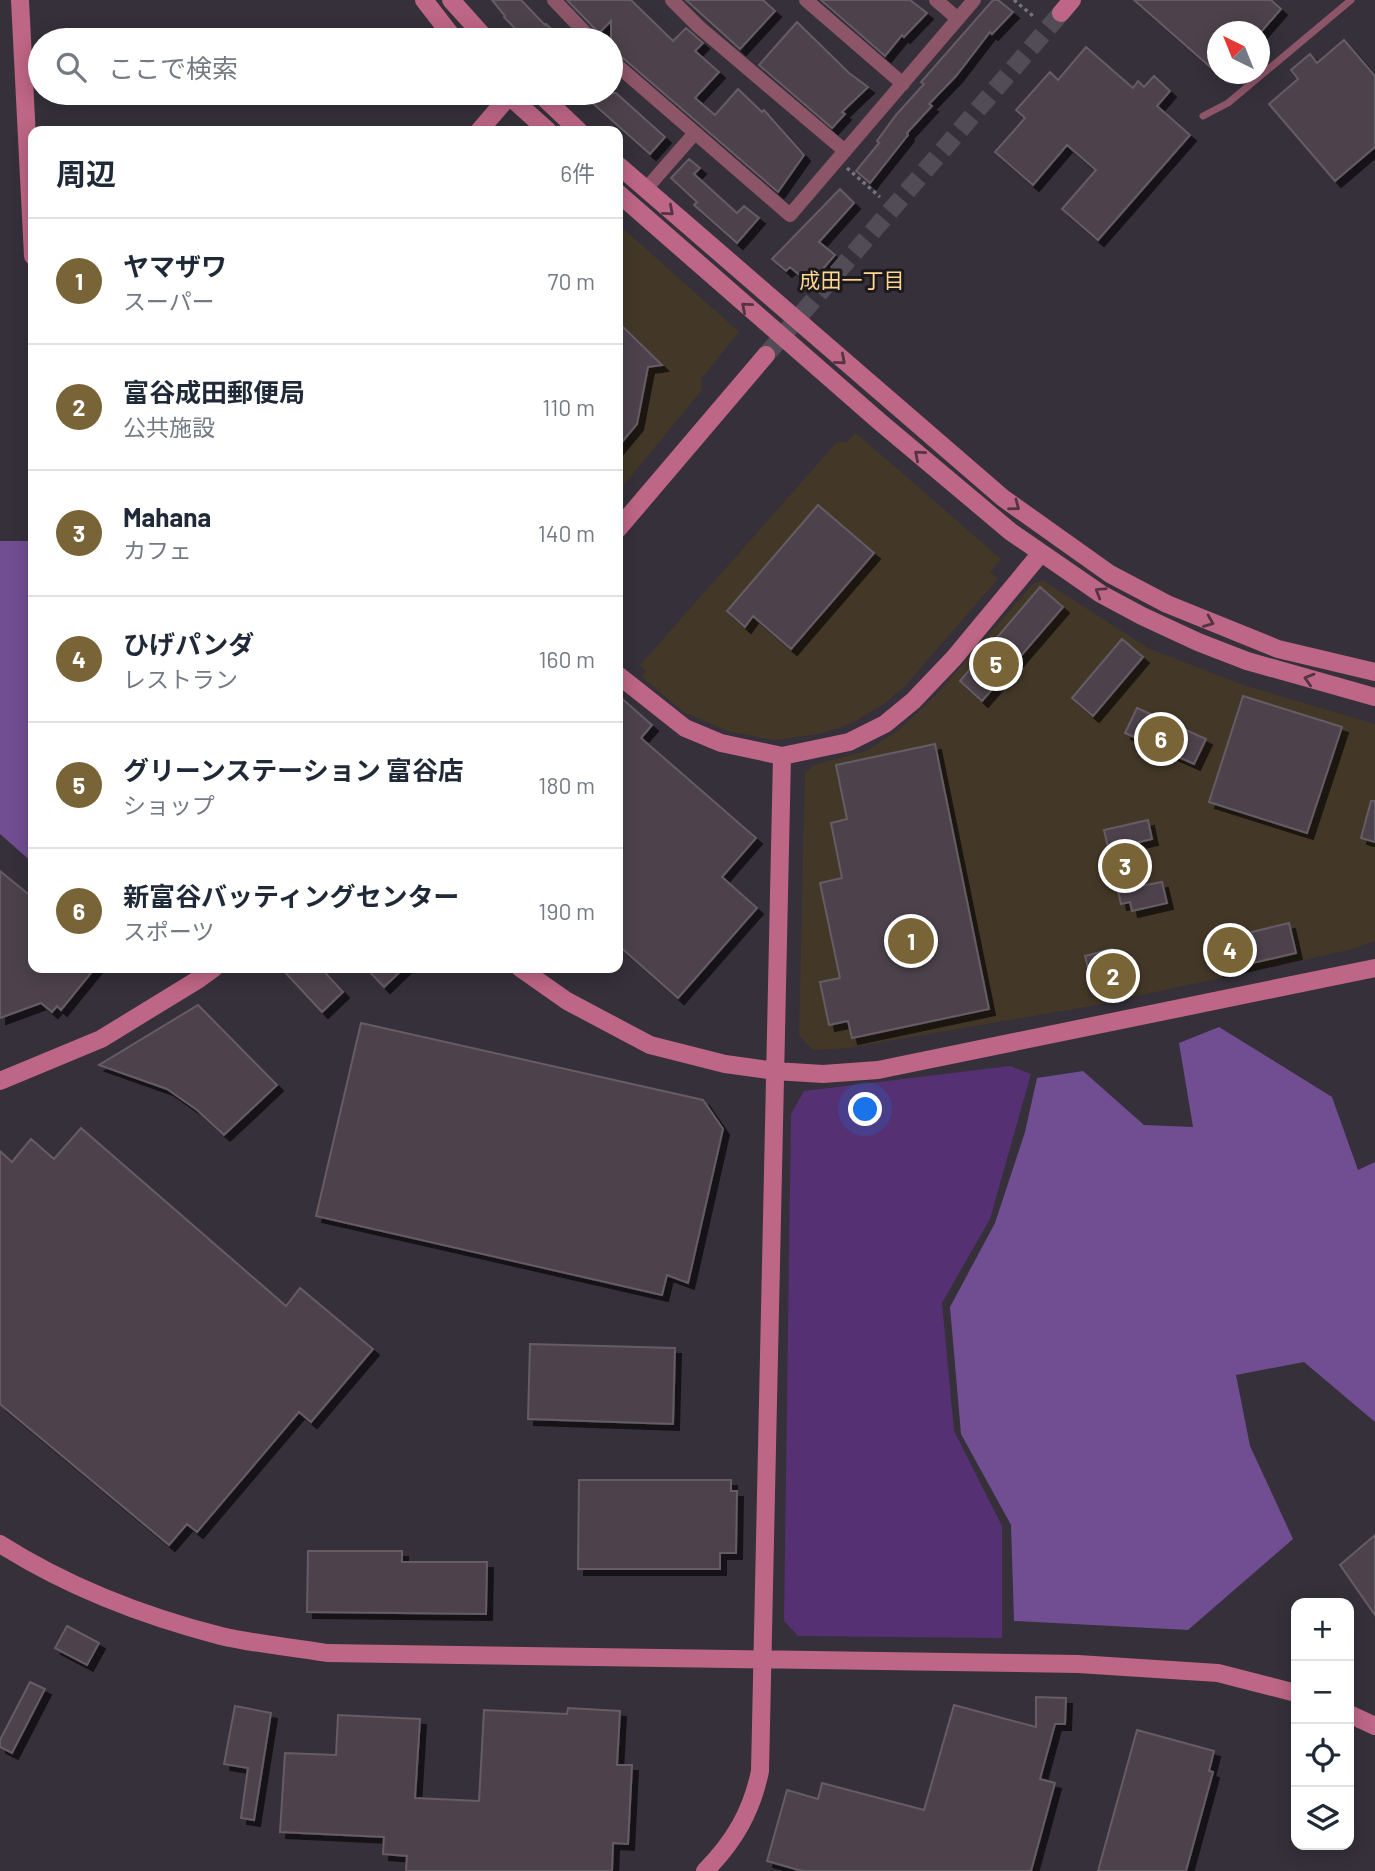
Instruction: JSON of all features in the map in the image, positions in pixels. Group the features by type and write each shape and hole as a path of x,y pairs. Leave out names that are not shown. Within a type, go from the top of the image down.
{"street":[{"path":"20,0 28,158"},
{"path":"424,0 446,28"},
{"path":"452,0 476,28"},
{"path":"554,0 581,28"},
{"path":"672,0 841,155"},
{"path":"806,0 903,84"},
{"path":"936,0 958,19"},
{"path":"623,71 790,215 974,0"},
{"path":"483,126 499,105"},
{"path":"518,105 542,126"},
{"path":"552,105 574,126"},
{"path":"645,190 694,134"},
{"path":"623,170 1003,498 1110,574 1167,604 1278,649 1375,672"},
{"path":"623,197 928,464 1011,532 1101,594 1198,642 1247,661 1375,697"},
{"path":"623,523 766,355"},
{"path":"623,679 685,727 721,743 782,756 849,742 884,724 913,701 954,658 1041,554"},
{"path":"705,1871 724,1852 736,1834 756,1791 760,1770 782,756"},
{"path":"527,973 567,1001 650,1045 725,1064 823,1074 878,1070 1375,968"},
{"path":"0,1081 101,1039 208,973"},
{"path":"0,1544 38,1568 135,1612 223,1636 327,1653 1078,1664 1218,1672 1291,1692"},
{"path":"1354,1716 1375,1726"}],"lane":[{"path":"1203,116 1228,103 1351,0"}],"path":[{"path":"1014,0 1033,16"},
{"path":"841,155 880,197"}],"shaded area":[{"path":"623,228 739,332 701,379 702,390 623,486"},
{"path":"856,433 1001,559 990,572 998,579 905,686 884,704 852,723 819,734 775,740 730,732 685,713 642,677 646,671 640,665 837,442 847,442"},
{"path":"0,541 28,541 28,859 0,834"},
{"path":"1044,581 1148,648 1240,684 1375,724 1375,941 1349,950 1091,1006 848,1048 813,1050 799,1035 805,773 814,765 866,751 899,730 938,693 1034,583"},
{"path":"1219,1027 1332,1097 1358,1170 1375,1162 1375,1422 1304,1362 1236,1375 1250,1446 1293,1539 1188,1630 1014,1621 1011,1525 961,1434 950,1307 995,1223 1025,1132 1037,1078 1083,1071 1144,1125 1193,1127 1179,1043"},
{"path":"1010,1066 1031,1074 990,1219 942,1303 954,1431 1002,1526 1002,1638 798,1636 784,1621 791,1114 804,1091"}],"building":[{"path":"492,0 521,0 550,28 515,28"},
{"path":"567,0 631,0 673,41 686,28 703,43 695,51 719,72 695,98 715,115 738,89 762,112 764,110 804,155 778,192 623,58 623,28 611,28 611,21 604,28 594,28"},
{"path":"686,0 763,0 775,11 740,49"},
{"path":"821,0 910,0 927,13 904,37 902,35 885,56"},
{"path":"993,0 998,0 1013,12 992,34 990,32 956,76 929,104 932,106 907,133 870,183 856,171 879,143 877,141 896,115 924,84 921,82"},
{"path":"1134,0 1271,0 1281,9 1270,22 1207,21 1207,64"},
{"path":"797,22 849,73 868,87 842,112 845,114 832,128 759,65"},
{"path":"1344,40 1375,76 1375,147 1335,181 1269,104 1298,79 1291,70 1310,54 1317,63"},
{"path":"1086,47 1133,88 1138,81 1144,87 1154,76 1170,91 1157,106 1190,135 1098,240 1062,209 1096,170 1067,145 1033,185 995,152 1025,118 1016,110 1050,72 1058,80"},
{"path":"623,99 665,137 650,154 623,130 623,126 618,126 595,105 623,105"},
{"path":"689,159 700,168 694,174 737,213 744,206 759,218 737,243 694,205 697,202 671,178"},
{"path":"840,189 854,203 819,242 835,255 810,284 790,267 786,271 772,259"},
{"path":"623,327 662,365 648,367 637,424 623,441"},
{"path":"818,505 874,553 791,649 753,616 745,627 727,611"},
{"path":"1040,587 1063,607 982,701 960,681"},
{"path":"1122,639 1143,657 1093,716 1072,698"},
{"path":"1243,696 1342,727 1307,833 1209,802"},
{"path":"623,699 652,725 641,738 756,838 722,877 757,908 678,998 623,949"},
{"path":"1137,708 1206,739 1194,764 1125,733"},
{"path":"935,744 989,1009 852,1038 848,1021 829,1025 820,982 840,978 820,883 842,878 831,823 847,819 836,765"},
{"path":"1371,801 1375,801 1375,842 1361,838"},
{"path":"1148,820 1152,839 1131,844 1141,886 1162,882 1167,903 1132,911 1130,902 1121,904 1104,830"},
{"path":"0,871 28,894 28,973 91,973 61,1010 57,1006 52,1012 41,1003 0,1018"},
{"path":"1289,923 1296,953 1218,971 1211,942"},
{"path":"1112,949 1120,980 1093,987 1085,956"},
{"path":"286,973 326,973 343,992 322,1012"},
{"path":"371,973 399,973 384,987"},
{"path":"198,1005 277,1085 224,1135 197,1110 167,1089 99,1065"},
{"path":"361,1023 703,1100 723,1129 688,1283 667,1275 662,1295 316,1216"},
{"path":"81,1128 286,1306 300,1288 373,1349 311,1422 299,1412 197,1532 187,1524 169,1545 0,1404 0,1151 12,1162 31,1139 54,1159"},
{"path":"530,1344 675,1348 673,1424 528,1419"},
{"path":"579,1480 731,1480 731,1491 737,1491 736,1553 720,1553 720,1569 578,1569"},
{"path":"1375,1535 1375,1615 1340,1565"},
{"path":"308,1551 402,1551 402,1562 487,1562 486,1614 307,1612"},
{"path":"67,1626 99,1643 87,1665 55,1648"},
{"path":"30,1682 45,1689 12,1753 0,1747 0,1740"},
{"path":"1036,1697 1066,1698 1065,1724 1055,1724 1040,1779 1055,1783 1031,1871 802,1871 767,1861 787,1790 818,1799 822,1783 924,1810 954,1705 1036,1727"},
{"path":"235,1706 271,1713 254,1820 241,1818 248,1768 224,1764"},
{"path":"568,1708 620,1711 617,1765 632,1765 628,1844 613,1843 612,1871 406,1871 407,1856 383,1854 384,1837 280,1832 285,1753 336,1755 338,1715 420,1719 415,1798 479,1801 484,1710 567,1714"},
{"path":"1137,1730 1214,1751 1209,1771 1213,1772 1186,1871 1098,1871"}],"tunnel":[{"path":"766,355 1061,13"}],"place":[{"name":"グリーンステーション 富谷店","path":"996,664"},
{"name":"新富谷バッティングセンター","path":"1161,739"},
{"name":"Mahana","path":"1125,866"},
{"name":"ヤマザワ","path":"911,941"},
{"name":"ひげパンダ","path":"1230,950"},
{"name":"富谷成田郵便局","path":"1113,976"}],"district":[{"name":"成田一丁目","path":"852,279"}]}
